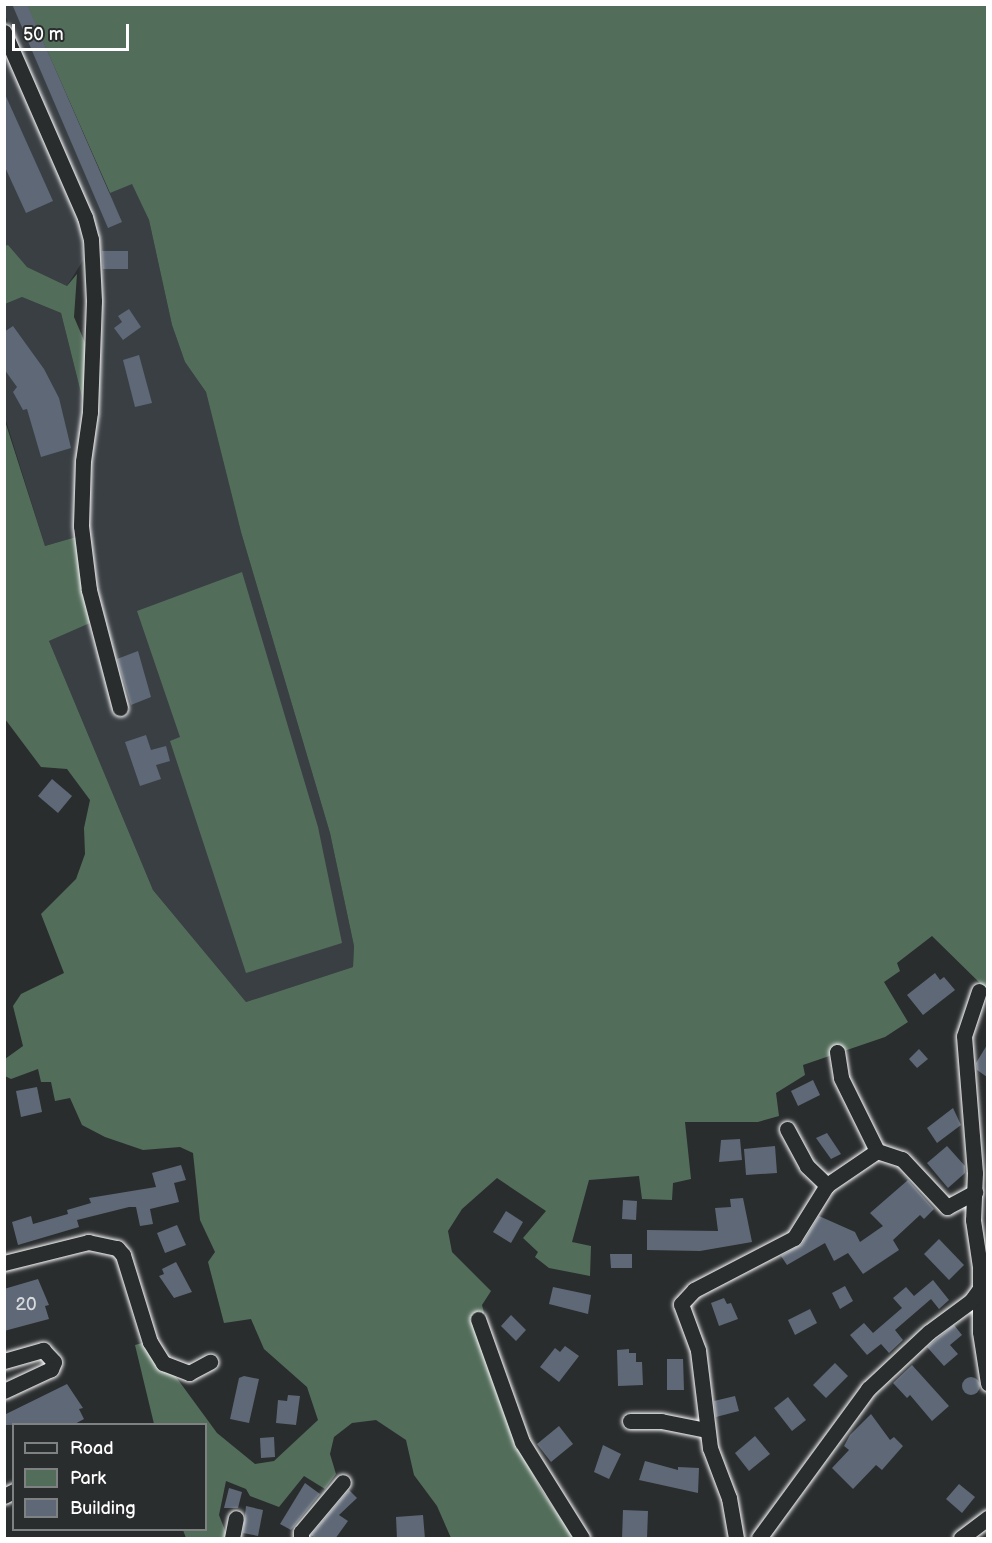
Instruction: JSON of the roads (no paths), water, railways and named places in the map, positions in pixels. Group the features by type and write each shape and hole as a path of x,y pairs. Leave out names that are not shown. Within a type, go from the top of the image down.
{"street":[{"path":"4,32 85,217 91,239 94,302 91,401 83,461 81,525 92,601 120,708"},
{"path":"979,991 963,1036 975,1191 973,1220 980,1267 979,1290 987,1383"},
{"path":"837,1052 841,1078 877,1151 902,1158 947,1207 975,1191"},
{"path":"787,1129 807,1166 826,1185"},
{"path":"736,1539 729,1498 706,1430 698,1350 681,1304 684,1298 794,1238 804,1228 826,1185 877,1151"},
{"path":"4,1263 88,1242 117,1248 123,1255 150,1342 163,1363 189,1373 210,1362"},
{"path":"759,1539 868,1389 929,1332 971,1301 979,1290"},
{"path":"478,1319 522,1442 582,1539"},
{"path":"4,1361 43,1350 54,1362 51,1369 4,1391"},
{"path":"630,1422 661,1421 706,1430"},
{"path":"301,1539 301,1532 343,1482"},
{"path":"232,1539 236,1518"},
{"path":"961,1539 987,1518"}]}
